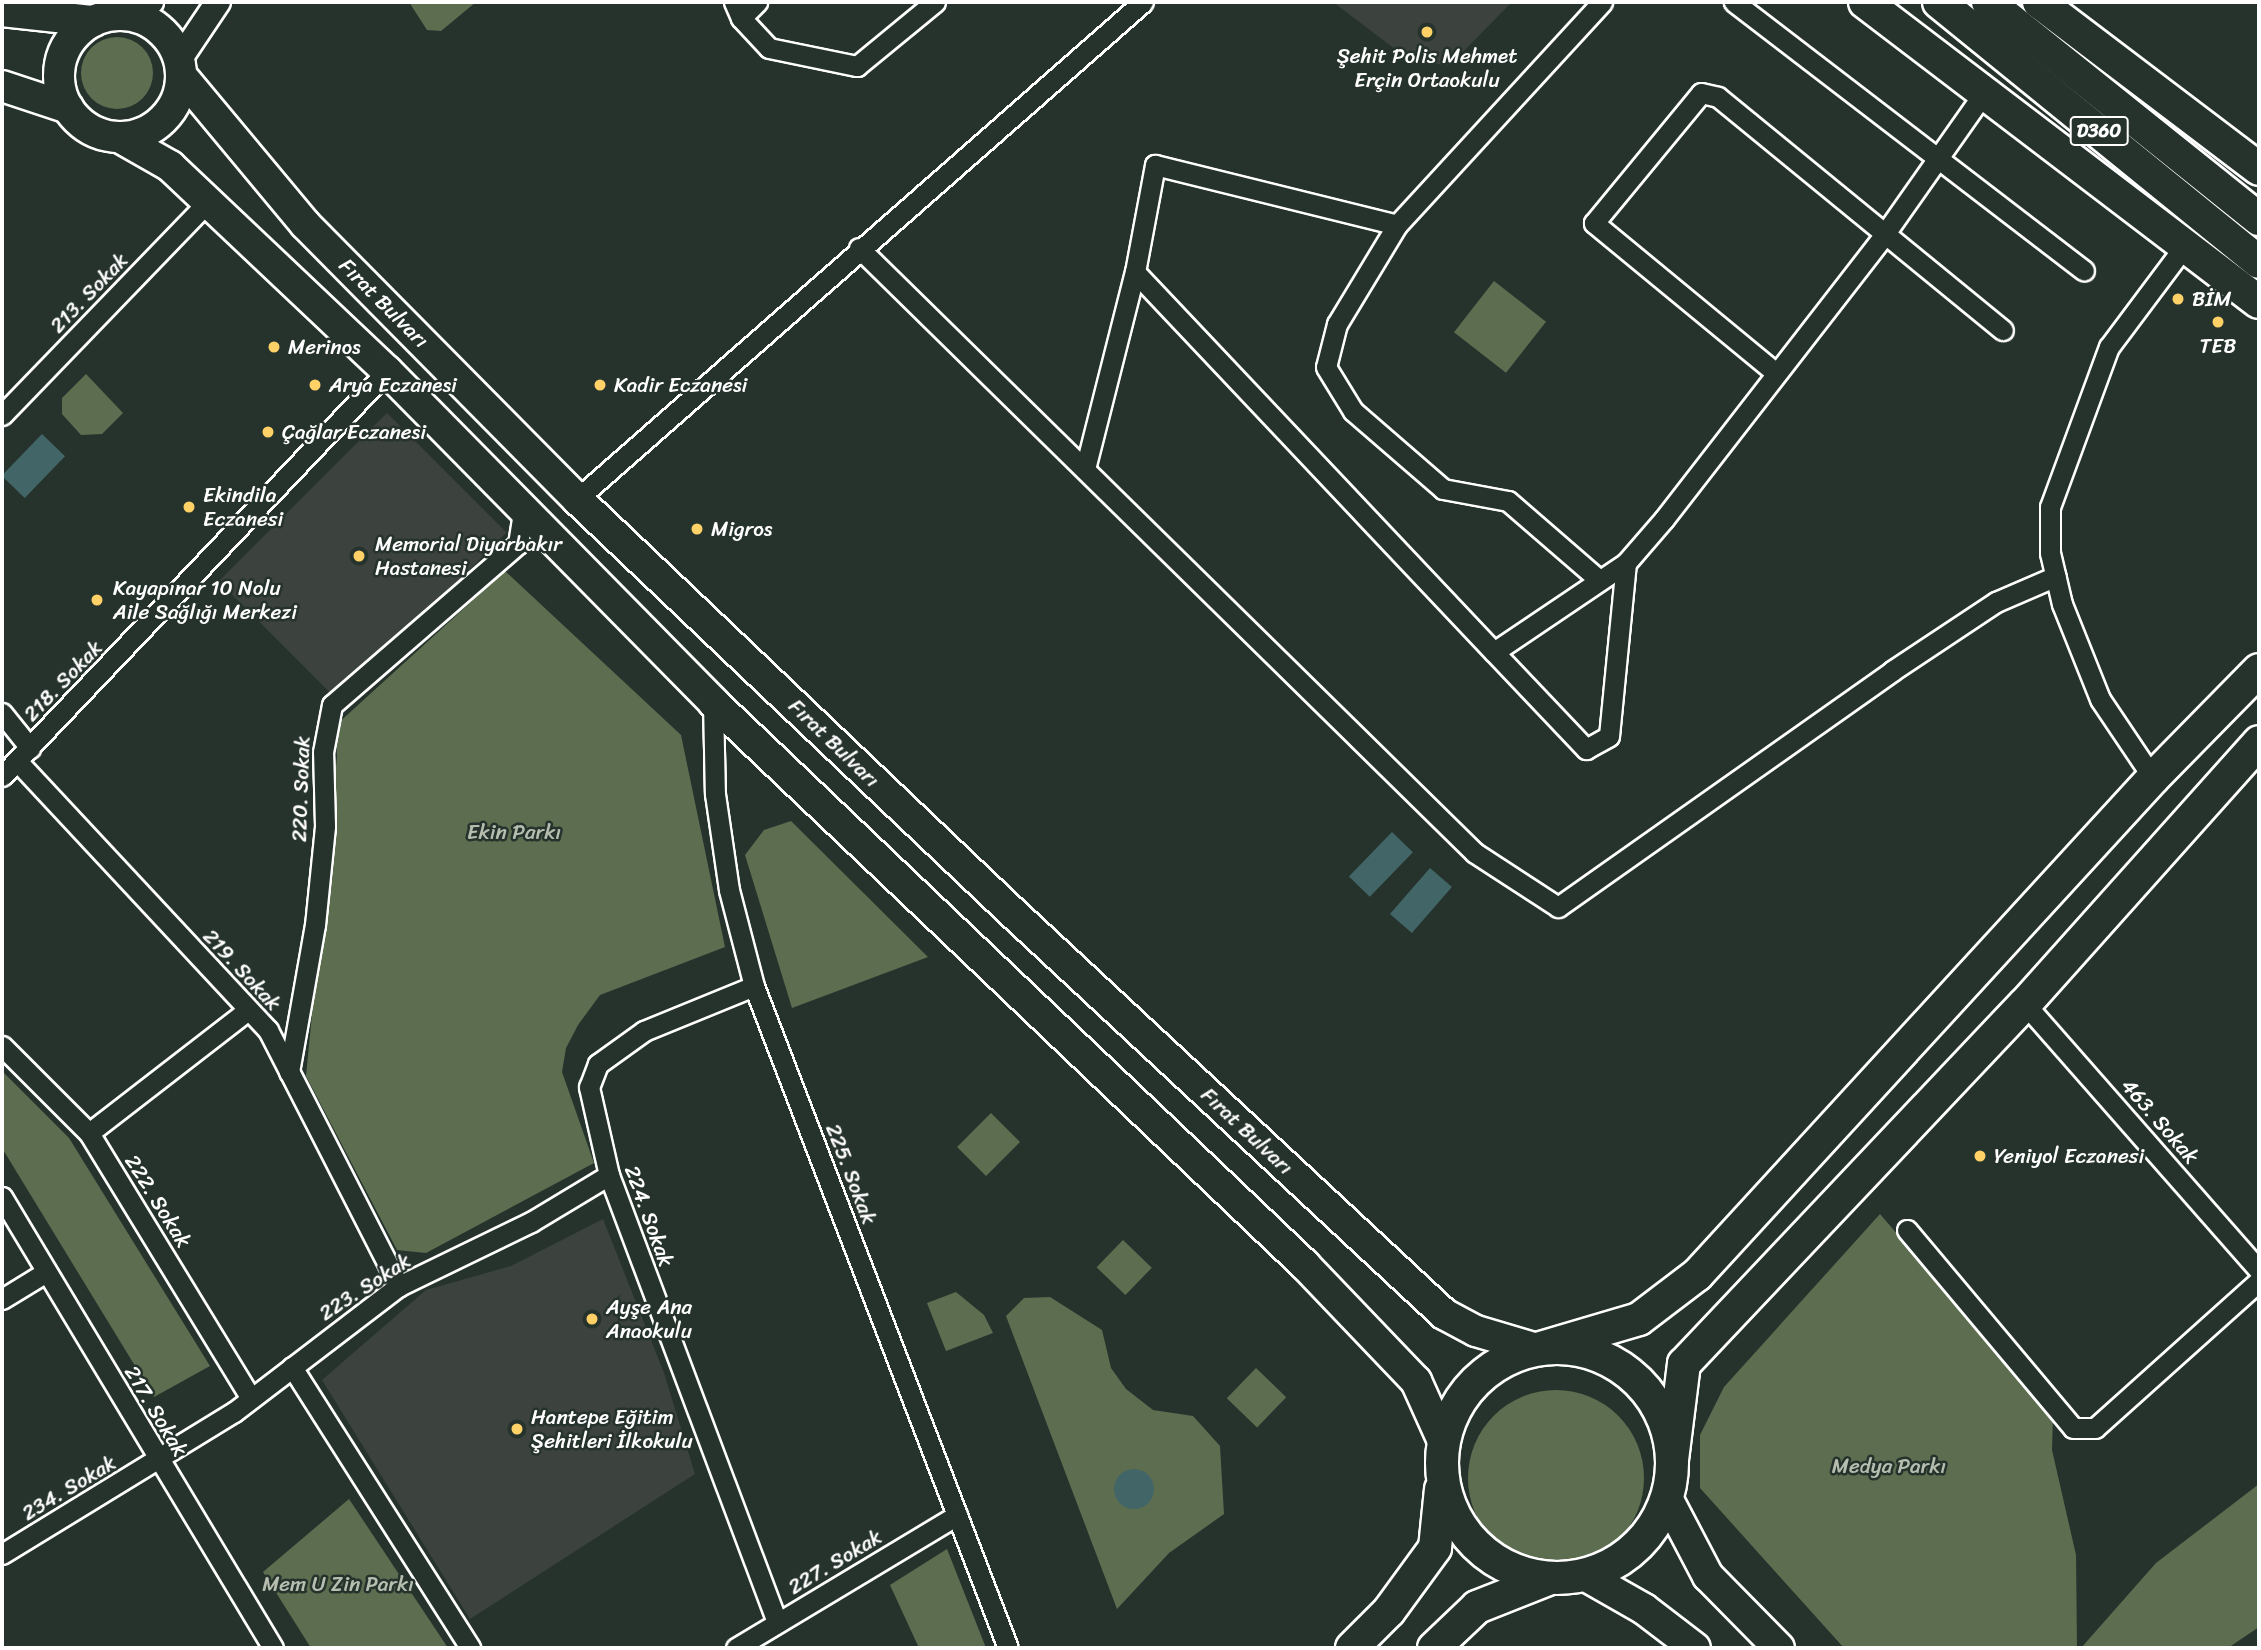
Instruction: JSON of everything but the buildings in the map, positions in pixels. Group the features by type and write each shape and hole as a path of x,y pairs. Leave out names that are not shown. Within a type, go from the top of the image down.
{"highway":[{"path":"1866,2 2183,248 2259,302"},
{"name":"D360","path":"1939,2 2259,262"},
{"name":"D360","path":"1988,2 2259,219"},
{"path":"2039,2 2259,169"},
{"path":"1352,1648 1389,1611 1435,1548 1443,1441 1454,1408 1475,1380 1504,1360 1639,1320 1697,1275 2153,778 2259,670"},
{"path":"1434,1648 1477,1607 1548,1579 1587,1576 1631,1550 1650,1532 1667,1498 1684,1364 2025,1004 2259,742"},
{"path":"1537,1349 1577,1349 1614,1362 1634,1379 1665,1421 1672,1460"},
{"path":"1442,1480 1454,1517 1478,1548 1510,1569 1548,1579"}],"main road":[{"path":"2,11 93,21 142,9 159,28 180,67 172,110 158,124 120,137"},
{"path":"68,108 60,79 65,49 93,21"},
{"name":"Fırat Bulvarı","path":"180,67 305,224 577,499 1444,1314 1476,1331 1537,1349"},
{"path":"2,86 68,108 99,133 120,137 170,166 524,506 713,702 1305,1265 1416,1381 1443,1441"},
{"path":"1667,1498 1708,1576 1779,1648"},
{"path":"1587,1576 1644,1609 1695,1648"}],"street":[{"path":"180,67 218,2"},
{"path":"757,2 738,10 769,48 857,66 935,2"},
{"path":"577,499 859,248 1143,2"},
{"path":"1598,579 1508,501 1443,489 1353,411 1326,367 1337,324 1397,225 1602,2"},
{"path":"1734,2 2084,271"},
{"path":"1776,373 1594,223 1701,93 1718,97 2003,330"},
{"path":"1494,652 1598,579 1626,563 1884,235 1983,94"},
{"path":"1085,469 1135,272 1155,165 1397,225"},
{"name":"213. Sokak","path":"2,415 208,202"},
{"path":"859,248 1475,853 1558,907 1903,663 1996,602 2056,576"},
{"path":"2153,778 2100,699 2056,576 2050,507 2109,347 2183,248"},
{"path":"1135,272 1586,749 1609,736 1626,563"},
{"name":"218. Sokak","path":"2,776 387,372"},
{"name":"220. Sokak","path":"289,1072 315,925 325,826 323,752 332,705 518,544 524,506"},
{"name":"225. Sokak","path":"713,702 715,794 727,876 754,986 1008,1648"},
{"path":"2,713 24,754"},
{"name":"219. Sokak","path":"24,754 268,1030 399,1286"},
{"name":"224. Sokak","path":"754,986 644,1031 598,1064 589,1087 609,1175 777,1623"},
{"name":"463. Sokak","path":"2025,1004 2259,1270"},
{"path":"89,1133 248,1010"},
{"name":"222. Sokak","path":"2,1046 89,1133 251,1398"},
{"name":"223. Sokak","path":"160,1460 251,1398 399,1286 531,1222 609,1175"},
{"name":"217. Sokak","path":"2,1197 273,1648"},
{"path":"1906,1230 2073,1429 2095,1428 2259,1281"},
{"path":"2,1299 47,1272"},
{"path":"292,1367 470,1648"},
{"name":"234. Sokak","path":"2,1555 160,1460"},
{"name":"227. Sokak","path":"736,1648 957,1515"}],"shaded area":[{"name":"Şehit Polis Mehmet Erçin Ortaokulu","path":"1333,2 1512,2 1450,65 1412,62"},
{"name":"Memorial Diyarbakır Hastanesi","path":"387,413 507,533 338,701 219,581"},
{"name":"Hantepe Eğitim Şehitleri İlkokulu","path":"603,1219 664,1373 695,1474 470,1619 322,1380 426,1290 511,1266"}],"green space":[{"path":"409,2 476,2 441,31 427,30"},
{"path":"117,37 137,43 147,53 153,73 147,93 137,103 117,109 97,103 87,93 81,73 87,53 97,43"},
{"path":"1494,281 1546,322 1506,373 1454,332"},
{"path":"86,374 123,413 102,434 81,435 62,414 62,398"},
{"name":"Ekin Parkı","path":"505,571 681,735 725,947 600,995 578,1025 566,1048 562,1072 594,1163 426,1253 397,1250 306,1076 337,757 335,726"},
{"path":"791,821 928,957 792,1008 745,855 764,830"},
{"path":"2,1071 69,1138 210,1366 154,1397 2,1148"},
{"path":"991,1113 1020,1142 986,1176 957,1147"},
{"name":"Medya Parkı","path":"1880,1214 2053,1416 2052,1450 2076,1555 2077,1648 1844,1648 1700,1488 1700,1435 1724,1387"},
{"path":"1123,1240 1152,1268 1125,1295 1097,1267"},
{"path":"956,1292 984,1315 993,1333 946,1351 927,1303"},
{"path":"1050,1297 1102,1330 1111,1368 1126,1389 1153,1410 1193,1416 1220,1446 1224,1514 1169,1553 1117,1609 1006,1316 1024,1298"},
{"path":"1256,1368 1286,1397 1257,1427 1227,1398"},
{"path":"1556,1390 1590,1397 1618,1416 1637,1444 1644,1478 1637,1512 1618,1540 1590,1559 1556,1566 1522,1559 1494,1540 1475,1512 1468,1478 1475,1444 1494,1416 1522,1397"},
{"path":"2259,1484 2259,1627 2228,1648 2081,1648 2156,1563"},
{"name":"Mem U Zin Parkı","path":"349,1499 448,1648 311,1648 263,1572"},
{"path":"947,1549 986,1648 919,1648 890,1585"}],"water":[{"path":"42,434 65,456 25,498 2,475"},
{"path":"1392,832 1413,852 1370,897 1349,877"},
{"path":"1430,868 1452,887 1412,933 1390,914"},
{"path":"1134,1469 1148,1475 1154,1489 1148,1503 1134,1509 1120,1503 1114,1489 1120,1475"}],"place":[{"name":"Şehit Polis Mehmet Erçin Ortaokulu","path":"1427,32"},
{"name":"BİM","path":"2178,299"},
{"name":"TEB","path":"2218,322"},
{"name":"Merinos","path":"274,347"},
{"name":"Arya Eczanesi","path":"315,385"},
{"name":"Kadir Eczanesi","path":"600,385"},
{"name":"Çağlar Eczanesi","path":"268,432"},
{"name":"Ekindila Eczanesi","path":"189,507"},
{"name":"Migros","path":"697,529"},
{"name":"Memorial Diyarbakır Hastanesi","path":"359,556"},
{"name":"Kayapınar 10 Nolu Aile Sağlığı Merkezi","path":"97,600"},
{"name":"Yeniyol Eczanesi","path":"1980,1156"},
{"name":"Ayşe Ana Anaokulu","path":"592,1319"},
{"name":"Hantepe Eğitim Şehitleri İlkokulu","path":"517,1429"}]}
